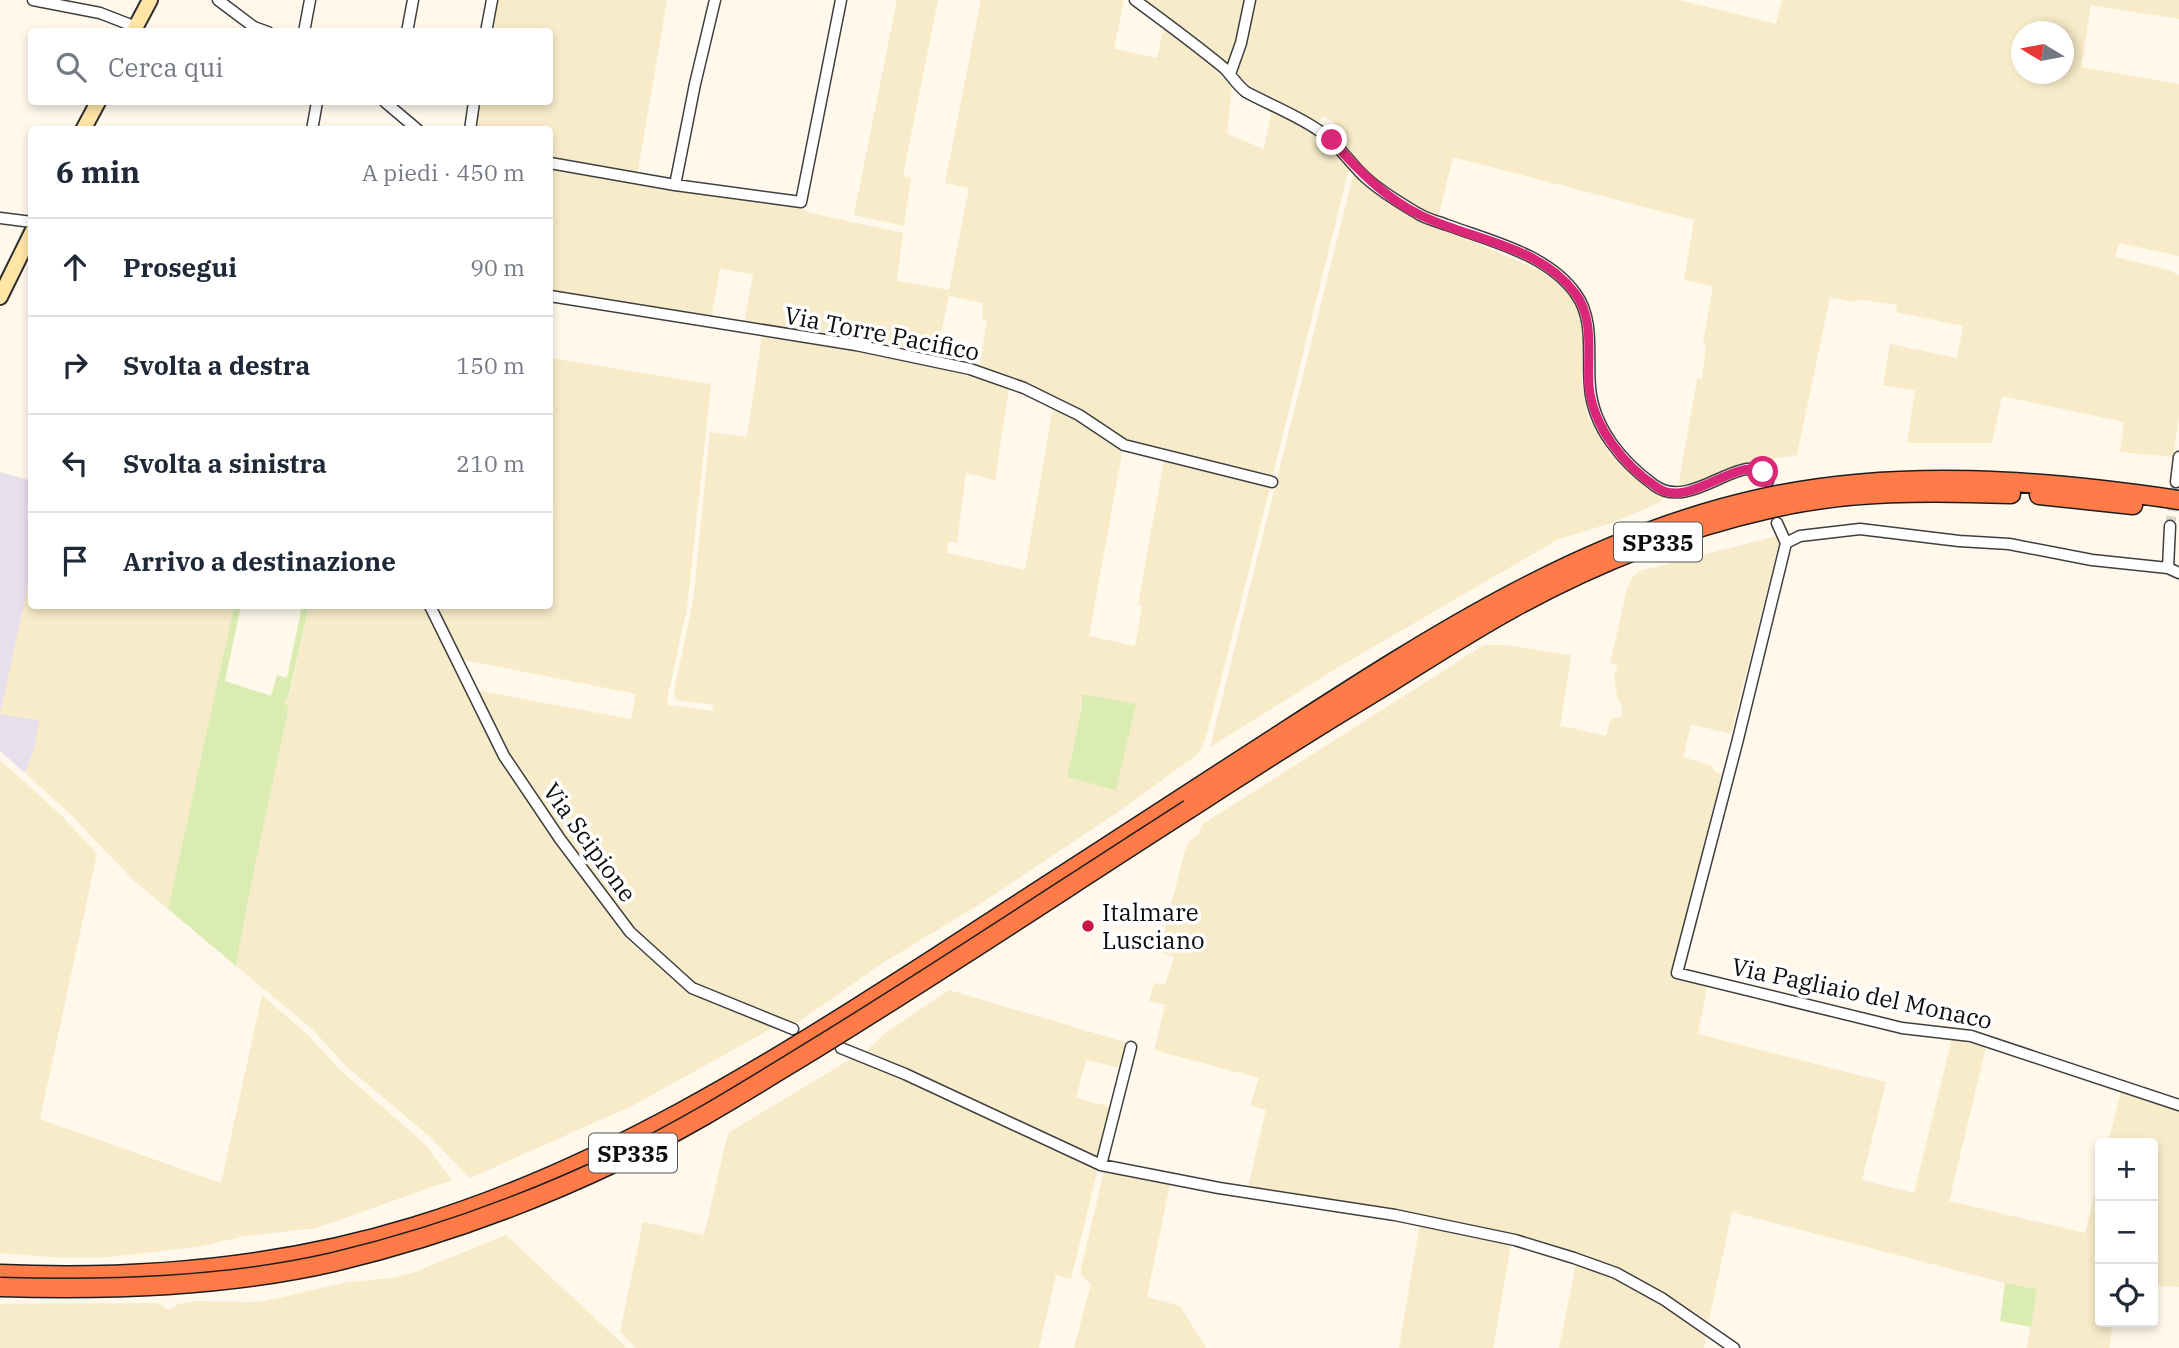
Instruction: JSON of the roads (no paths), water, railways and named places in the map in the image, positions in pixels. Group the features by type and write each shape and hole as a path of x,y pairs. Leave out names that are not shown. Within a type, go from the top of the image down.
{"highway":[{"name":"SP335","path":"0,1287 59,1289 217,1281 334,1262 428,1236 507,1209 619,1161 720,1107 870,1014 1410,653 1517,591 1672,523 1763,498 1865,483 1946,479 2177,491"},
{"name":"SP335","path":"0,1274 138,1274 232,1266 310,1253 386,1235 488,1201 609,1149 703,1100 865,1003 1199,792 1307,733 1514,607 1631,552 1698,529 1770,509 1842,497 1937,492 2023,494 2120,503 2174,519"}],"main road":[{"path":"136,28 150,0"},
{"path":"85,126 96,105"},
{"path":"0,298 28,240"}],"street":[{"path":"33,0 100,13 133,28"},
{"path":"218,0 257,28"},
{"path":"233,13 235,0"},
{"path":"305,28 310,0"},
{"path":"409,28 413,0"},
{"path":"487,28 492,0"},
{"path":"675,185 715,0"},
{"path":"553,164 675,185 801,202 841,0"},
{"path":"1135,0 1191,41 1230,74 1236,85 1319,130 1368,180 1419,215 1521,253 1540,262 1562,278 1576,294 1586,314 1589,386 1592,404 1600,424 1615,449 1652,484 1662,491 1678,494 1749,468 1763,472 1768,481"},
{"path":"1230,74 1241,43 1250,0"},
{"path":"313,126 316,105"},
{"path":"392,105 414,126"},
{"path":"471,126 474,105"},
{"path":"0,218 28,222"},
{"name":"Via Torre Pacifico","path":"553,296 856,345 970,369 1024,388 1068,410 1124,445 1272,482"},
{"path":"2177,491 2179,457"},
{"path":"2168,568 2174,519"},
{"path":"1777,523 1786,542 1800,536 1860,529 2009,544 2092,560 2168,568 2179,573"},
{"name":"Via Pagliaio del Monaco","path":"1786,542 1677,973 1902,1028 1970,1036 2179,1105"},
{"name":"Via Scipione","path":"431,609 504,757 560,839 630,932 692,988 793,1029"},
{"path":"1101,1165 1131,1047"},
{"path":"841,1048 905,1074 1101,1165 1219,1188 1367,1210 1515,1240 1616,1273 1664,1299 1734,1348"}],"tunnel":[{"path":"2170,526 2176,482"}],"place":[{"name":"Italmare Lusciano","path":"1088,926"}]}
